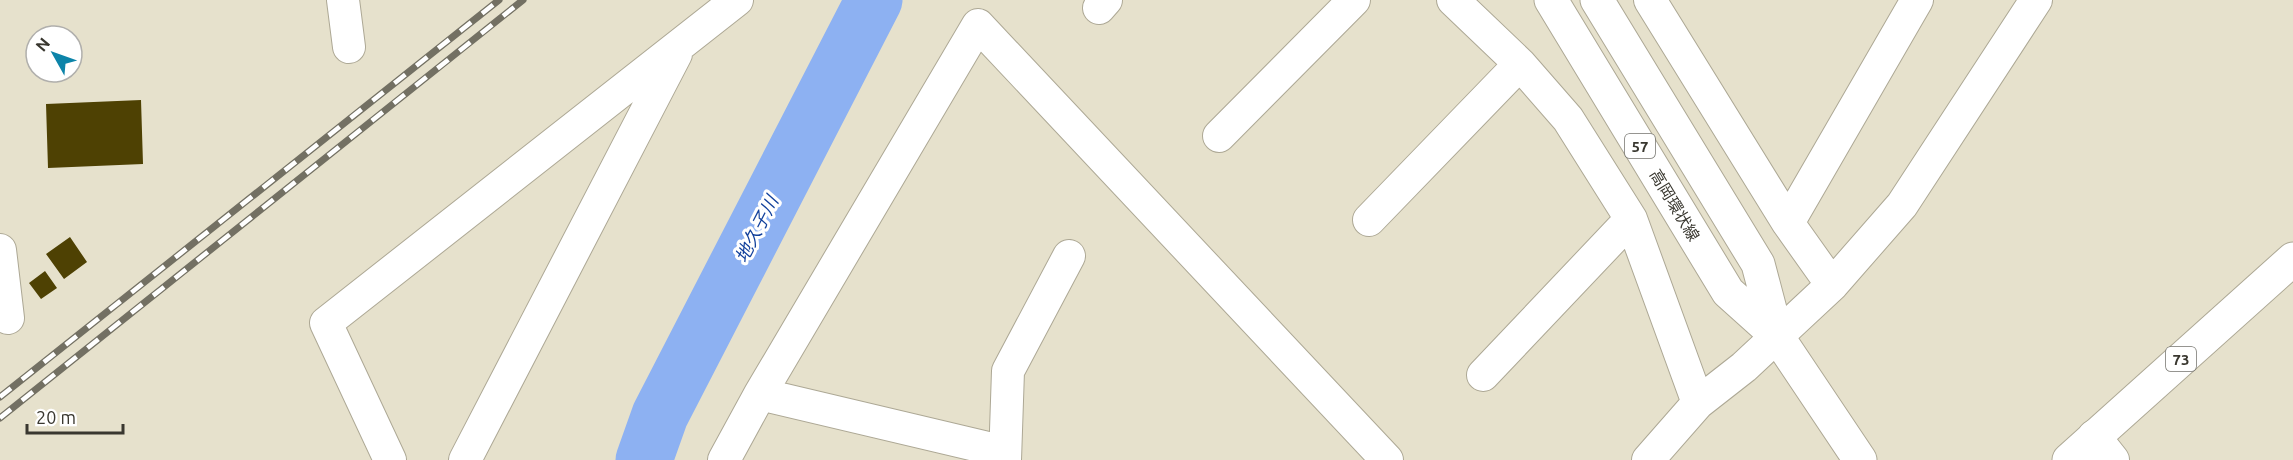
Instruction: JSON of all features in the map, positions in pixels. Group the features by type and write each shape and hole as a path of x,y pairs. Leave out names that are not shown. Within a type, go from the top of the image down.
{"main road":[{"name":"高岡環状線","path":"1551,0 1728,292 1777,336 1860,460"},
{"name":"高岡環状線","path":"1597,0 1758,264 1777,336"},
{"name":"73","path":"2069,460 2104,448 2293,259"}],"street":[{"path":"343,0 349,47"},
{"path":"390,460 326,323 737,0"},
{"path":"1219,136 1354,0"},
{"path":"1454,0 1520,64 1568,119 1631,219 1698,403"},
{"path":"1650,0 1788,223 1832,285"},
{"path":"1788,223 1917,0"},
{"path":"1648,460 1698,403 1744,367 1832,285 1902,205 2036,0"},
{"path":"723,460 978,25 1387,460"},
{"path":"465,460 682,43"},
{"path":"1369,220 1520,64"},
{"path":"1483,375 1631,219"},
{"path":"0,250 8,318"},
{"path":"760,394 1005,456 1008,371 1069,256"}],"building":[{"path":"141,100 143,164 48,168 46,104"},
{"path":"70,237 87,262 64,279 46,254"},
{"path":"45,271 57,288 41,299 29,283"}],"waterway":[{"name":"地久子川","path":"644,460 660,415 874,0"}],"railway":[{"path":"0,397 499,0"},
{"path":"0,418 523,0"}]}
